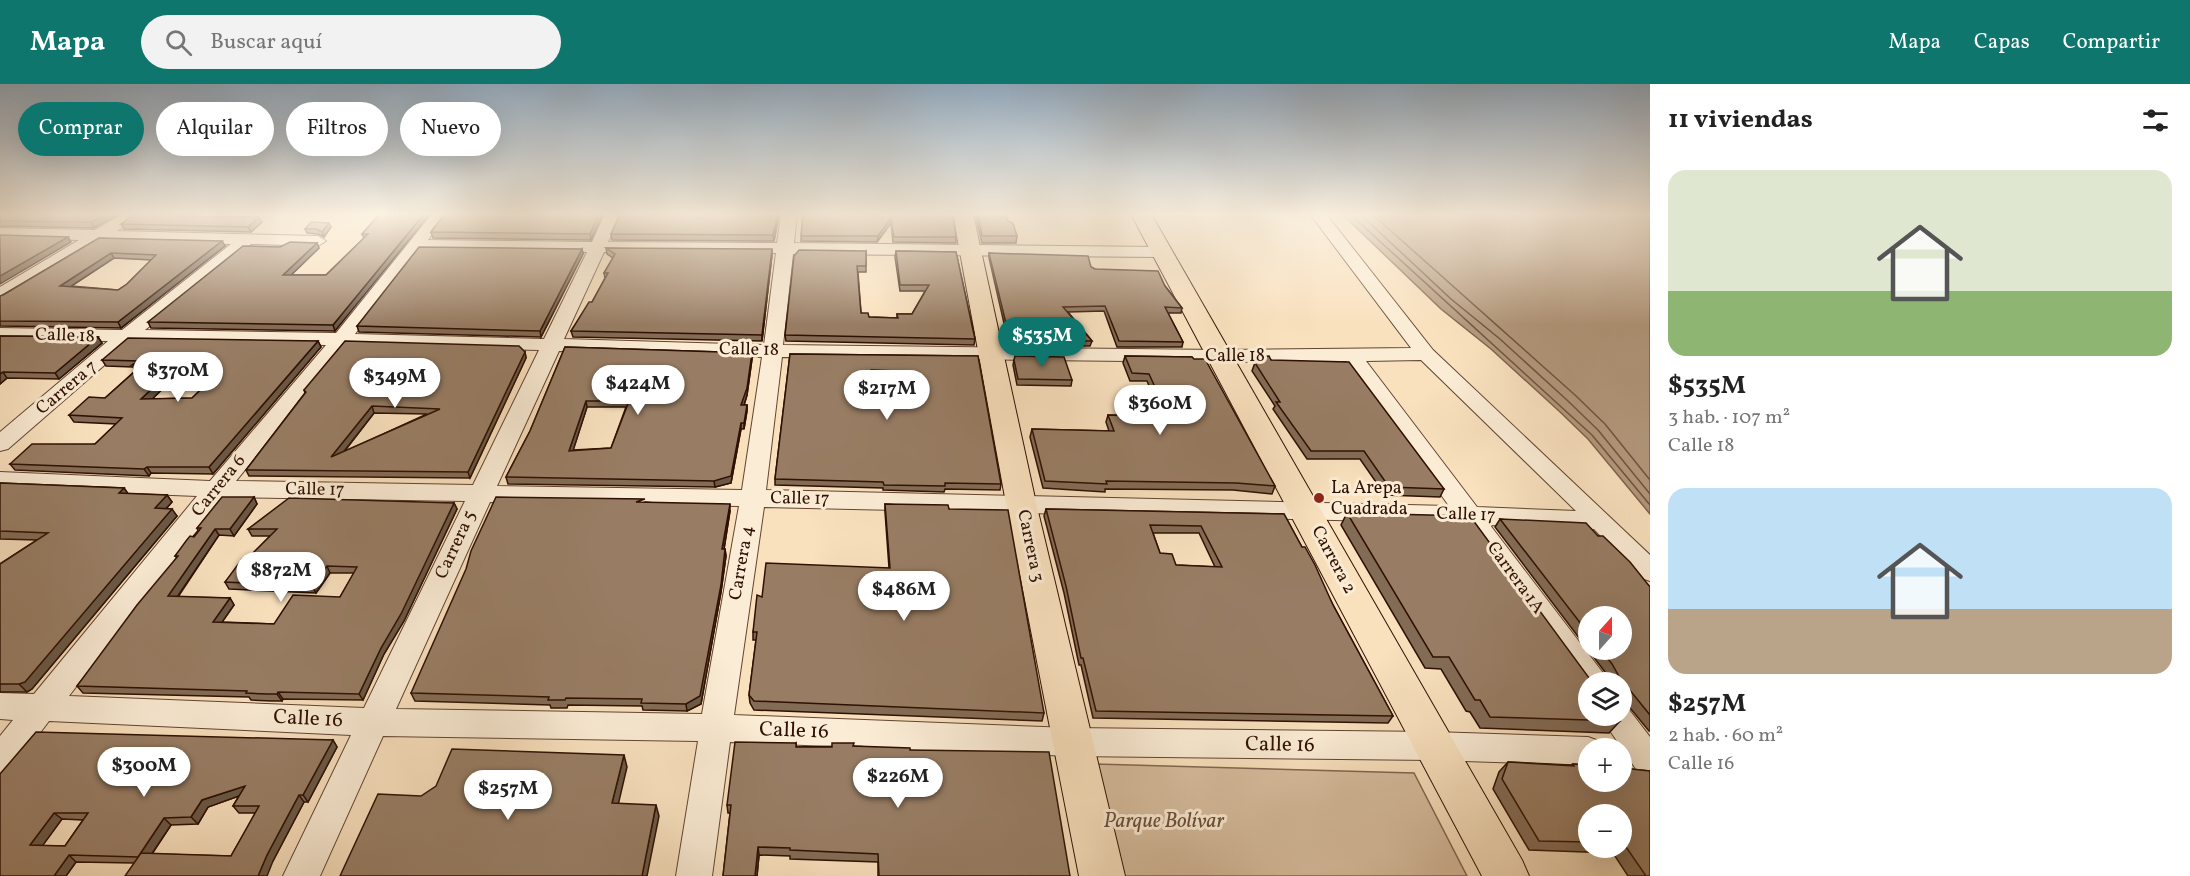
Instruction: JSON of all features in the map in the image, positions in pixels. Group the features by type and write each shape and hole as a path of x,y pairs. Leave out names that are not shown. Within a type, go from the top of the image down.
{"main road":[{"name":"Carrera 3","path":"970,252 992,353 1020,503 1102,876"},
{"name":"Carrera 2","path":"1161,252 1506,876"}],"street":[{"path":"0,295 72,251"},
{"name":"Carrera 7","path":"0,444 125,337 233,251"},
{"name":"Carrera 6","path":"0,760 216,489 341,339 410,251"},
{"name":"Carrera 5","path":"301,876 595,251"},
{"name":"Carrera 4","path":"694,876 714,728 753,498 774,351 785,251"},
{"path":"932,251 1161,252"},
{"path":"1347,251 1426,354 1601,521 1650,571"},
{"name":"Calle 18","path":"0,334 341,339 774,351 1353,357 1426,354"},
{"name":"Carrera 1A","path":"1353,357 1585,672"},
{"name":"Calle 17","path":"0,480 216,489 1020,503 1469,515 1601,521"},
{"name":"Calle 16","path":"0,706 374,722 714,728 1071,742 1433,746 1578,751"},
{"path":"1622,726 1641,755"}],"green space":[{"name":"Parque Bolívar","path":"1095,764 1414,773 1467,876 1120,876"}],"water":[{"path":"1381,251 1650,251 1650,514 1588,439 1491,349 1441,309"}],"building":[{"path":"0,251 44,251 0,276"},
{"path":"77,251 209,251 118,322 0,321 0,296","holes":["111,253 156,255 118,290 60,286"]},
{"path":"237,251 309,251 283,275 326,275 351,251 394,251 333,325 148,322"},
{"path":"416,251 581,251 540,331 357,326"},
{"path":"610,251 772,251 762,335 571,331 589,302 592,302 608,273 604,273 615,254"},
{"path":"798,251 866,251 866,266 857,266 861,313 868,313 869,317 898,318 897,314 912,314 929,285 900,285 896,251 956,252 975,339 785,335 794,256"},
{"path":"989,253 1088,256 1091,267 1095,269 1158,271 1165,286 1182,308 1165,307 1183,342 1119,341 1105,306 1063,307 1092,341 1010,340"},
{"path":"0,336 98,337 55,373 3,372 0,374"},
{"path":"128,338 318,341 209,467 147,467 144,469 10,464 32,444 95,444 122,418 69,415 89,397 105,398 142,365 132,365 139,361 102,360","holes":["173,369 220,371 192,398 141,399"]},
{"path":"345,341 519,346 525,352 468,472 246,470 306,392 304,390","holes":["372,406 440,409 331,457"]},
{"path":"565,347 752,353 747,388 741,405 747,405 744,423 741,423 731,476 714,481 506,477 530,431","holes":["586,401 629,401 611,448 569,451"]},
{"path":"790,354 978,356 1001,484 884,485 883,482 775,479","holes":["871,370 898,371 900,408 871,408"]},
{"path":"1015,356 1064,357 1072,380 1018,379"},
{"path":"1125,356 1205,359 1275,486 1236,483 1106,481 1107,484 1045,481 1032,429 1114,431 1108,415 1157,416 1153,407 1164,407 1149,374 1132,373"},
{"path":"1269,356 1271,360 1349,362 1444,489 1389,487 1364,451 1311,451 1276,402 1280,402 1255,363 1257,357"},
{"path":"0,483 124,488 119,493 167,495 155,508 172,509 25,682 19,684 0,684 0,564 48,533 0,531"},
{"path":"222,497 254,497 230,529 215,529 168,596 230,598 213,622 274,624 293,595 340,597 357,567 327,566 312,586 225,582 242,559 246,560 277,529 248,529 289,498 454,503 401,614 381,648 359,694 278,692 267,694 246,693 247,691 77,686 137,605 178,556 175,556 186,541 190,536 194,537 201,528 197,528"},
{"path":"496,497 645,499 636,502 730,504 722,549 725,549 721,585 700,696 686,704 641,703 642,699 566,698 565,700 548,700 549,697 411,693"},
{"path":"885,504 948,505 949,509 1008,510 1044,713 754,701 749,695 757,632 753,632 757,595 762,597 766,563 890,568"},
{"path":"1046,509 1284,514 1315,565 1333,605 1393,716 1096,711 1083,658 1081,658 1066,586","holes":["1150,525 1201,526 1222,567 1176,565 1172,554 1160,553"]},
{"path":"1347,513 1470,516 1585,672 1578,672 1578,720 1490,717 1480,700 1475,700 1449,657 1433,657"},
{"path":"1500,519 1586,523 1630,562 1650,587 1650,715 1632,693 1632,672 1617,672 1609,660 1632,660 1632,606 1578,606 1578,620"},
{"path":"36,732 333,740 303,795 299,795 258,876 125,876 141,853 231,856 259,806 233,806 245,786 202,800 191,817 164,818 138,857 69,855 54,876 0,876 0,774","holes":["54,813 88,813 65,846 30,845"]},
{"path":"735,742 796,743 796,747 832,747 832,743 854,743 853,746 910,748 910,750 1049,752 1070,876 879,876 878,854 758,847 755,876 723,876 731,805 727,805"},
{"path":"452,749 624,755 612,803 656,805 642,876 340,876 378,794 421,796 436,786"},
{"path":"1508,762 1578,764 1578,792 1632,792 1632,769 1650,771 1650,876 1646,876 1632,856 1632,804 1578,804 1578,842 1539,841 1502,779"}],"place":[{"name":"La Arepa Cuadrada","path":"1319,498"}]}
